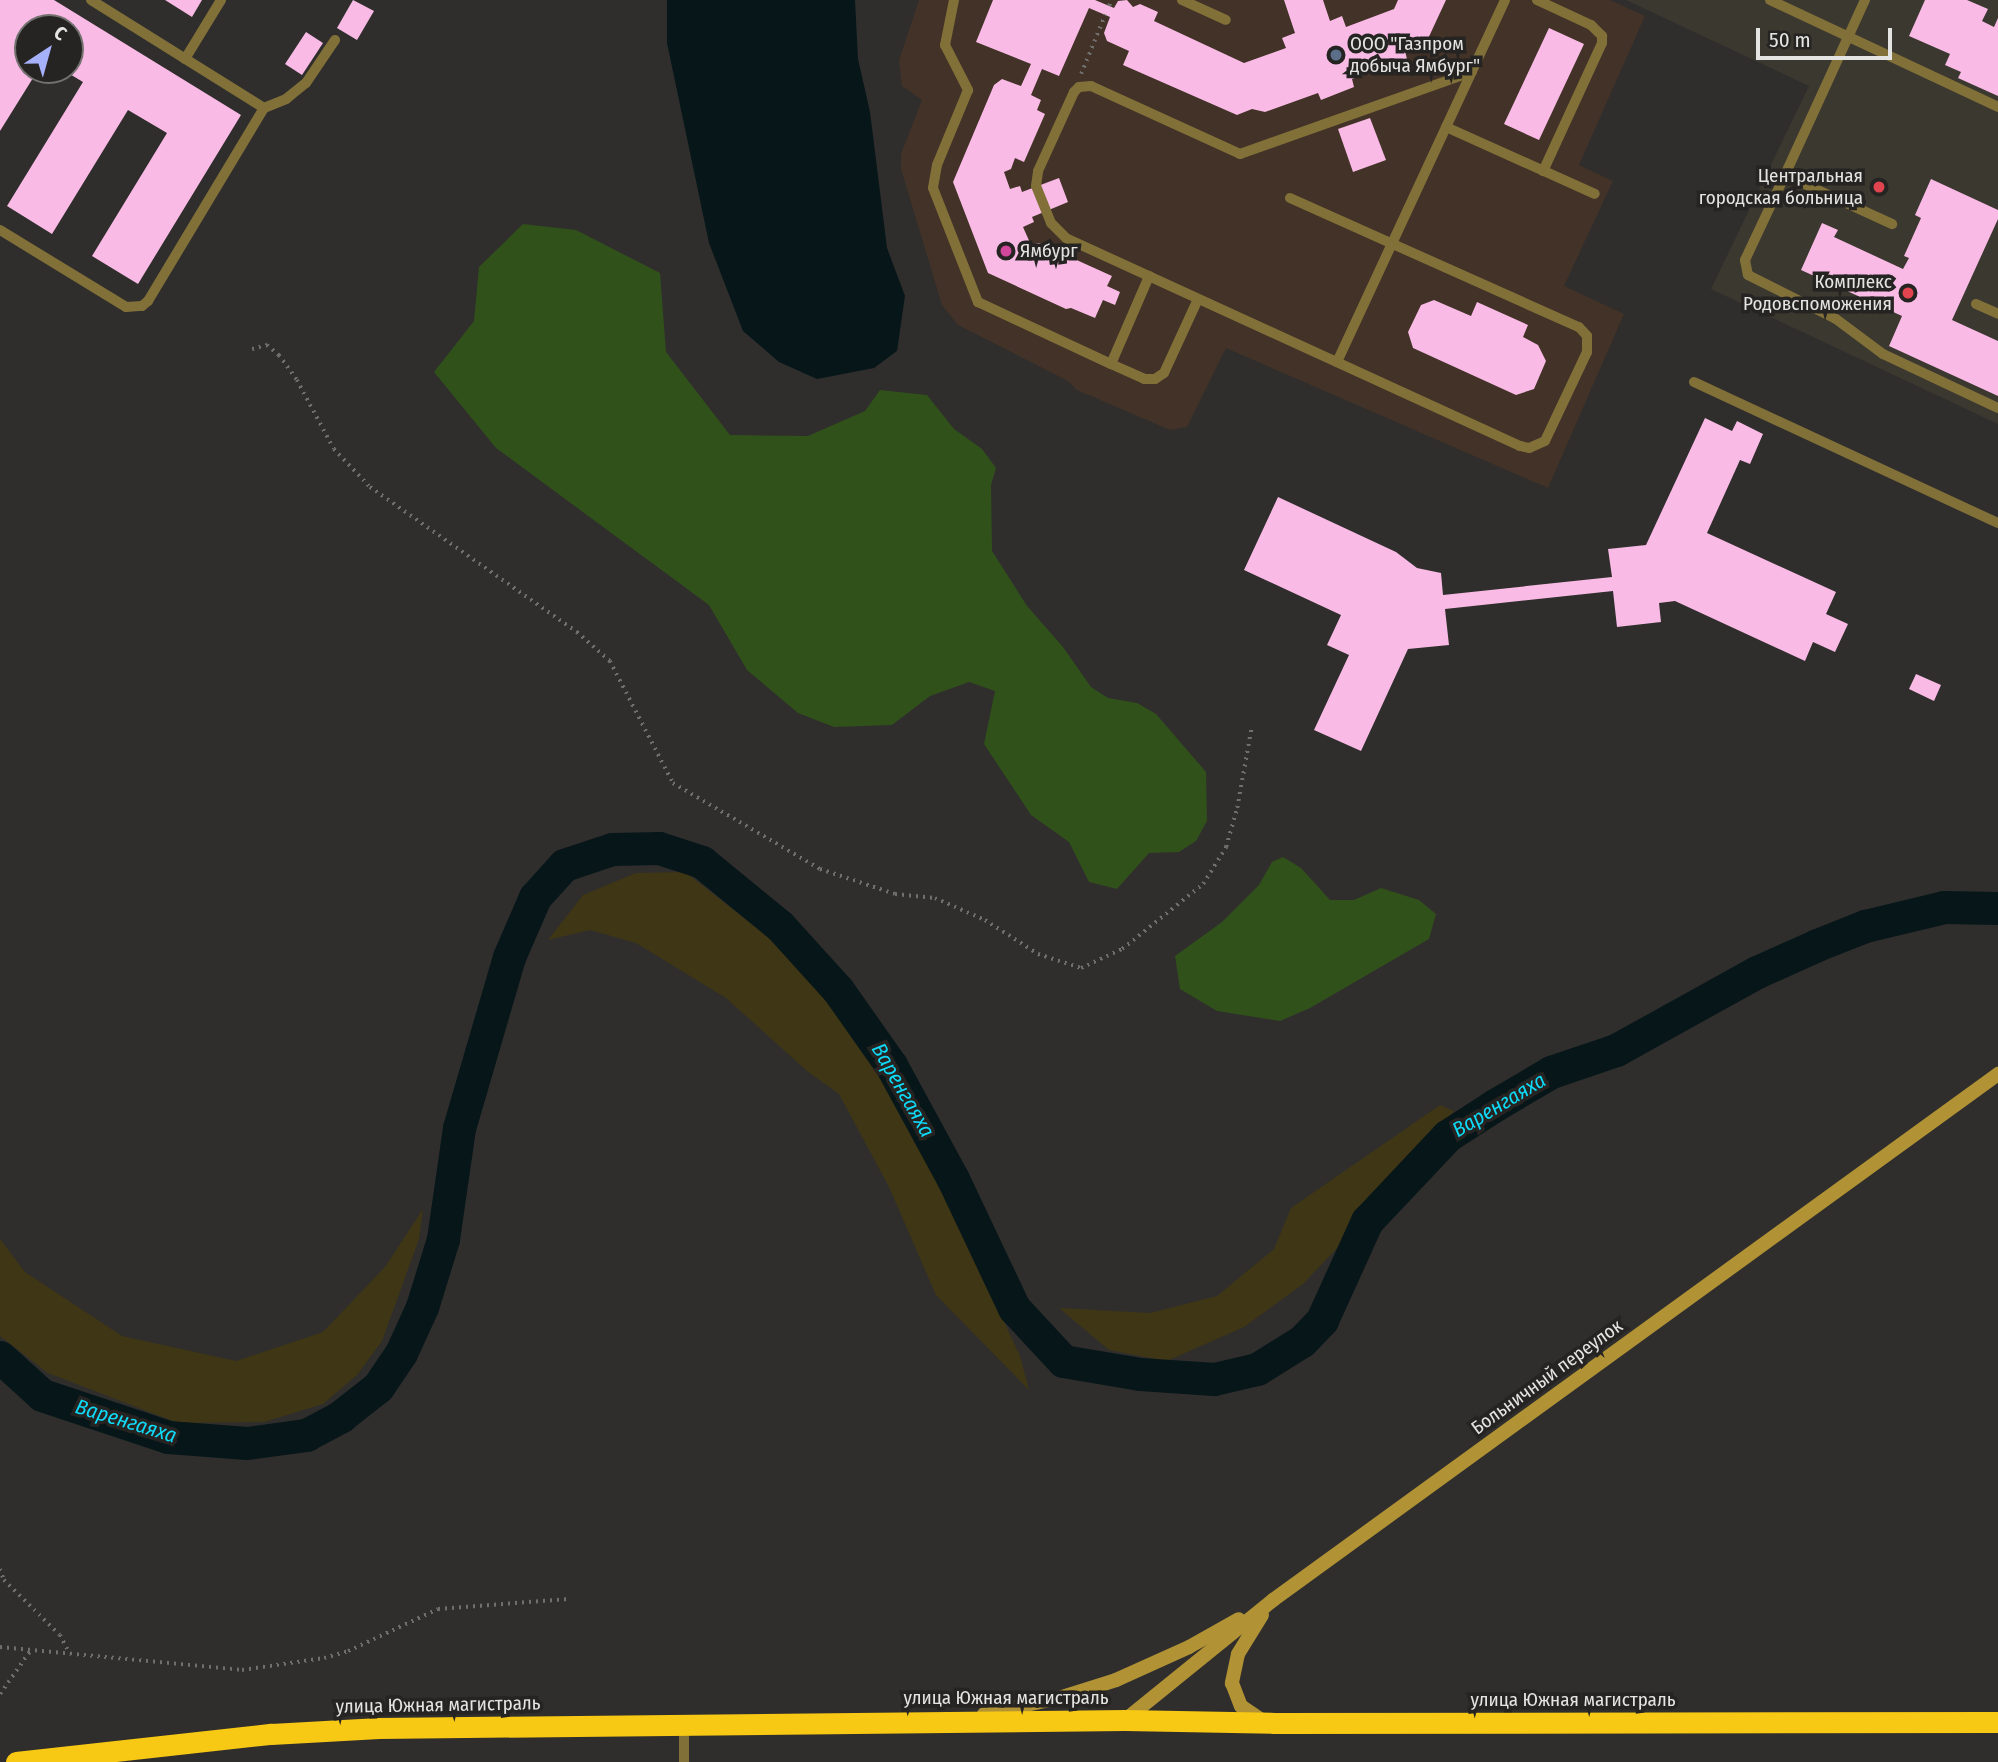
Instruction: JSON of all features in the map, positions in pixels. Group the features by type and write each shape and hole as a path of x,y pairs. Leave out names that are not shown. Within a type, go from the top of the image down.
{"highway":[{"name":"улица Южная магистраль","path":"16,1762 92,1758 271,1734 379,1728 1125,1720 1275,1723 1998,1722"}],"street":[{"name":"Больничный переулок","path":"1125,1720 1273,1600 1998,1074"},
{"path":"940,1721 1033,1704 1116,1680 1189,1647 1273,1600"},
{"path":"1273,1600 1238,1654 1232,1683 1241,1706 1259,1719 1275,1723"}],"lane":[{"path":"91,0 264,108"},
{"path":"185,58 220,0"},
{"path":"954,0 945,45 968,90 937,165 933,188 972,292 989,309 1144,379 1155,379 1169,367 1198,299"},
{"path":"1182,0 1226,20"},
{"path":"1337,362 1504,0"},
{"path":"1537,0 1591,25 1602,36 1602,43 1543,171"},
{"path":"1770,0 1998,107"},
{"path":"1865,0 1745,260 1748,275 1836,319 1883,354 1998,408"},
{"path":"0,230 126,307 142,306 148,301 264,108 286,99 306,83 335,40"},
{"path":"1290,198 1583,331 1588,344 1587,352 1549,436 1537,446 1520,446 1066,238 1051,223 1036,186 1038,171 1074,92 1079,87 1091,86 1240,153 1472,72"},
{"path":"1446,127 1595,194"},
{"path":"1785,175 1892,225"},
{"path":"1111,364 1149,276"},
{"path":"1976,303 1998,314"},
{"path":"1694,382 1998,523"},
{"path":"684,1724 684,1762"}],"path":[{"path":"1109,6 1111,0"},
{"path":"1074,92 1105,15"},
{"path":"253,349 267,345 279,355 298,380 334,449 370,487 566,624 610,661 673,783 752,832 820,869 895,894 936,898 985,920 1038,954 1081,968 1122,948 1203,884 1226,847 1237,808 1252,725"},
{"path":"0,1569 4,1580 60,1635 69,1654"},
{"path":"0,1647 242,1670 336,1655 438,1609 569,1599"},
{"path":"0,1694 30,1651"}],"shaded area":[{"path":"667,0 855,0 858,59 870,112 887,248 905,296 897,351 874,368 817,379 779,362 743,331 709,243 667,43"},
{"name":"ООО \"Газпром добыча Ямбург\"","path":"919,0 1610,0 1645,16 1579,165 1613,181 1564,286 1624,314 1548,488 1226,348 1187,427 1170,430 1077,390 1068,381 958,325 942,305 901,169 901,154 922,100 902,86 899,60"},
{"name":"Центральная городская больница","path":"1626,0 1998,0 1998,424 1711,289 1809,86"}],"green space":[{"path":"523,224 576,230 660,273 666,352 730,435 808,436 865,411 880,390 927,395 954,429 982,449 996,468 991,485 992,551 1027,606 1063,647 1091,687 1108,698 1137,703 1156,714 1206,772 1207,821 1196,841 1179,852 1149,853 1117,889 1089,882 1069,842 1031,815 984,744 995,691 969,682 930,696 892,725 834,727 798,713 747,670 709,605 496,448 434,372 474,321 479,267"},
{"path":"1283,857 1301,868 1330,900 1354,900 1381,888 1419,900 1436,914 1429,939 1310,1008 1280,1021 1217,1011 1180,989 1175,956 1222,922 1259,885 1272,862"}],"sand":[{"path":"685,872 795,958 865,1049 941,1187 1020,1356 1029,1390 936,1295 889,1187 839,1094 807,1071 726,998 636,943 590,930 548,940 583,895 636,873"},
{"path":"1440,1105 1454,1111 1362,1212 1358,1226 1303,1284 1244,1327 1167,1361 1109,1350 1059,1308 1150,1313 1217,1296 1274,1249 1291,1208"},
{"path":"423,1209 419,1239 382,1341 357,1375 323,1404 264,1422 178,1423 48,1373 0,1336 0,1239 25,1272 122,1336 236,1361 323,1332 385,1267"}],"building":[{"path":"0,0 54,0 77,14 14,14 14,84 29,84 0,131"},
{"path":"165,0 202,0 192,17"},
{"path":"353,0 374,11 357,40 337,28"},
{"path":"993,0 1095,0 1114,8 1118,1 1127,0 1133,7 1140,4 1158,12 1154,21 1244,63 1286,48 1282,38 1295,33 1284,0 1323,0 1330,21 1342,16 1346,27 1394,9 1398,0 1446,0 1426,43 1405,51 1407,59 1352,79 1354,87 1321,100 1318,93 1265,112 1252,109 1237,115 1123,65 1129,51 1107,41 1104,33 1110,17 1089,8 1059,76 1042,69 1031,95 1041,100 1037,110 1045,114 1024,162 1015,158 1011,169 1004,172 1010,189 1020,186 1022,192 1059,178 1068,202 1032,217 1034,222 1023,227 1031,245 1039,243 1112,276 1107,286 1120,292 1115,305 1103,300 1095,318 1071,308 1066,309 988,273 953,182 994,85 1002,79 1021,86 1031,64 976,42"},
{"path":"1925,0 1967,0 1988,9 1982,21 1994,27 1998,18 1998,96 1958,78 1961,72 1945,65 1950,54 1909,36"},
{"path":"84,18 241,115 138,284 92,256 167,133 128,110 52,234 7,206 84,84"},
{"path":"1549,28 1584,44 1539,140 1504,124"},
{"path":"306,32 323,43 302,75 285,64"},
{"path":"1370,118 1386,160 1353,172 1338,129"},
{"name":"Комплекс Родовспоможения","path":"1931,179 1998,210 1998,219 1952,320 1998,341 1998,396 1889,346 1902,316 1801,270 1822,223 1838,230 1834,237 1903,269 1909,258 1904,256 1921,218 1915,215"},
{"path":"1434,300 1471,316 1477,302 1528,325 1523,337 1538,345 1546,361 1534,389 1516,395 1413,348 1408,332 1421,305"},
{"path":"1705,418 1732,431 1737,421 1763,434 1750,464 1740,460 1707,533 1836,592 1826,614 1848,624 1835,652 1813,642 1805,661 1675,601 1659,603 1661,622 1617,627 1613,591 1445,609 1449,645 1408,649 1361,751 1314,730 1349,655 1327,645 1341,615 1244,570 1278,497 1396,552 1417,568 1441,573 1443,595 1612,577 1608,549 1646,545"},
{"path":"1916,674 1941,685 1934,701 1909,689"}],"waterway":[{"name":"Варенгаяха","path":"0,1357 42,1395 168,1437 247,1443 306,1435 341,1416 378,1387 401,1353 422,1307 443,1239 459,1128 509,957 535,897 564,865 612,849 659,848 702,862 780,926 838,990 891,1065 953,1179 1014,1308 1063,1361 1140,1374 1214,1379 1257,1369 1302,1341 1322,1320 1367,1221 1447,1136 1495,1105 1551,1072 1616,1050 1757,972 1865,926 1944,907 1998,908"}],"place":[{"name":"ООО \"Газпром добыча Ямбург\"","path":"1336,55"},
{"name":"Центральная городская больница","path":"1879,187"},
{"name":"Ямбург","path":"1006,251"},
{"name":"Комплекс Родовспоможения","path":"1908,293"}]}
